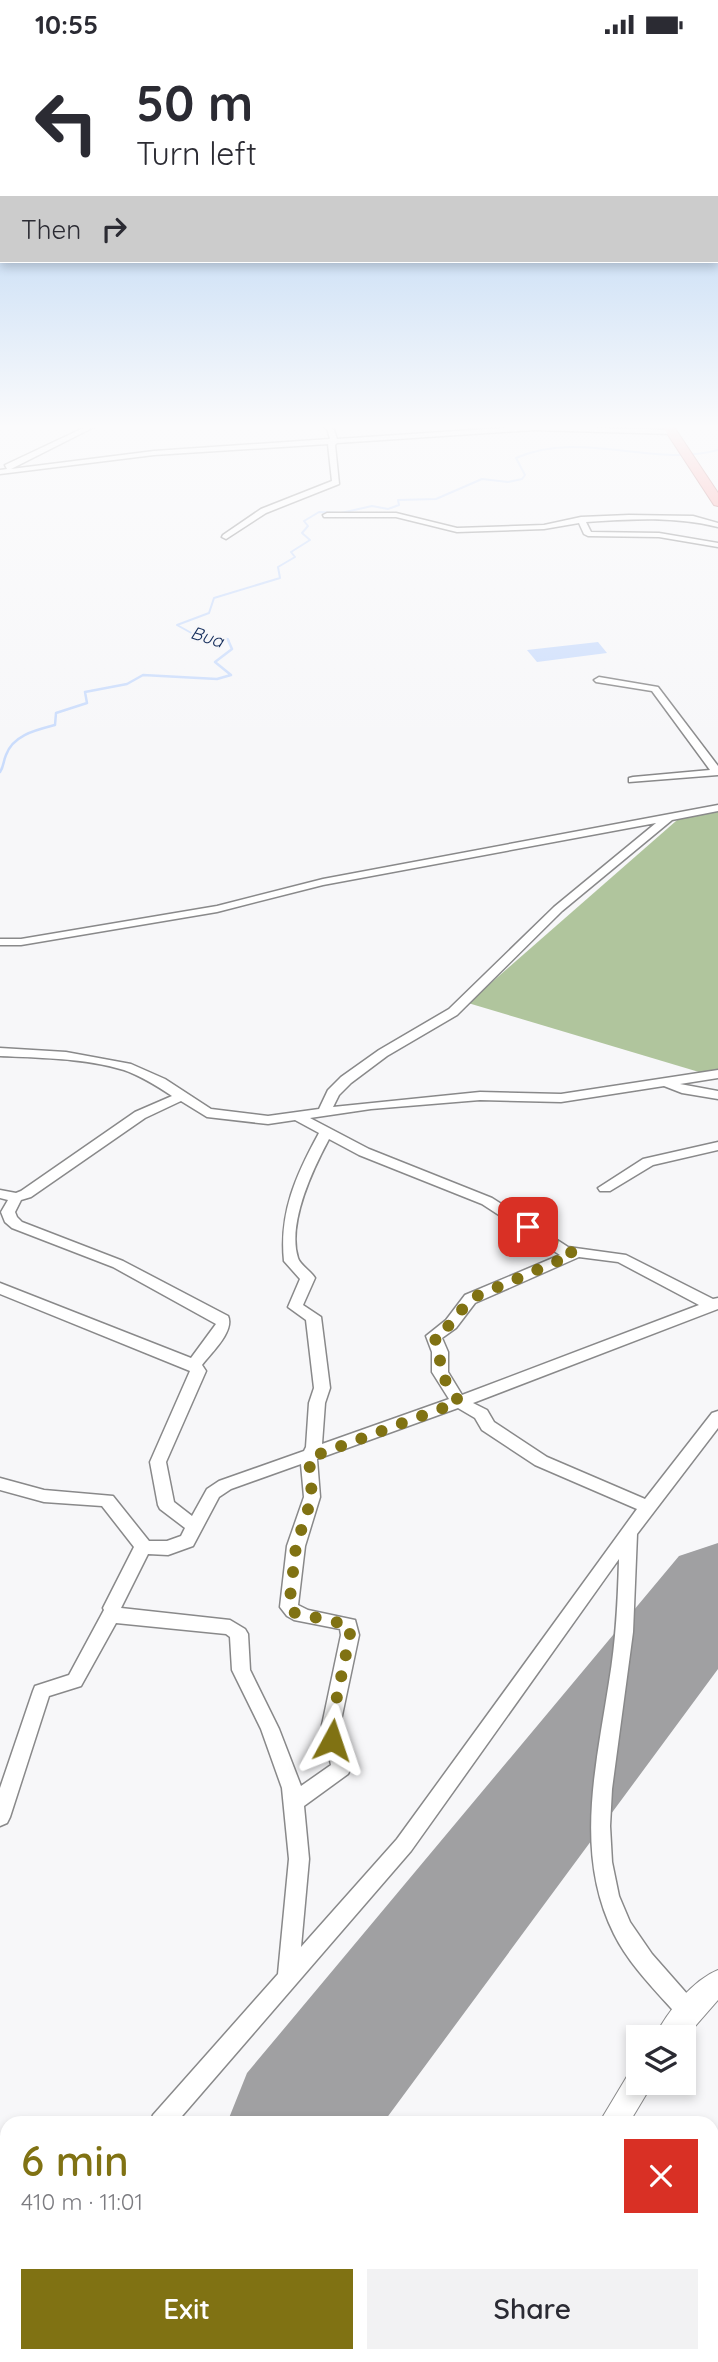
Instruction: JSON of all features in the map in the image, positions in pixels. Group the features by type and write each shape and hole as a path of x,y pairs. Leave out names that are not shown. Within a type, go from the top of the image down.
{"street":[{"path":"226,537 232,532"},
{"path":"587,532 659,535 718,545"},
{"path":"599,680 655,689 718,772"},
{"path":"633,780 718,772"},
{"path":"0,942 21,942 205,911 323,882 718,808"},
{"path":"324,1113 334,1093 346,1080 383,1053 453,1012 558,909 668,818"},
{"path":"0,1052 66,1056 127,1067 160,1082 180,1097 219,1117 268,1120 371,1105 480,1096 561,1098 718,1074"},
{"path":"665,1081 682,1089 718,1095"},
{"path":"0,1193 16,1197 26,1194 140,1115 180,1097"},
{"path":"299,1117 364,1152 487,1201 574,1254 621,1258 715,1304"},
{"path":"294,1802 341,1768 331,1725 350,1635 349,1625 341,1621 295,1613 289,1607 296,1546 312,1497 309,1458 314,1447 317,1403 322,1388 313,1318 295,1307 308,1279 291,1261 290,1207 326,1132"},
{"path":"605,1188 648,1162 718,1146"},
{"path":"16,1197 8,1212 10,1219 17,1225 118,1264 223,1320 224,1325 194,1365"},
{"path":"574,1254 470,1299 451,1324 434,1336 440,1352 440,1372 459,1402 477,1410 488,1426 541,1461 648,1507"},
{"path":"0,1288 194,1365 198,1371 158,1462 166,1505 194,1526"},
{"path":"143,1547 178,1546 187,1541 213,1493 225,1485 309,1458 715,1304"},
{"path":"167,2116 404,1845 628,1532 718,1417"},
{"path":"0,1484 44,1496 107,1500 141,1539 143,1547 112,1613 75,1681 42,1691 0,1817"},
{"path":"628,1532 623,1646 603,1797 603,1880 621,1928 688,2011"},
{"path":"112,1613 116,1616 236,1629 239,1634 241,1670 270,1729 292,1788 299,1859 288,1976"},
{"path":"678,2025 688,2011 718,1983"},
{"path":"618,2116 631,2095"}],"green space":[{"path":"718,812 718,1073 709,1075 468,1003 684,814"}],"water":[{"path":"598,642 607,653 537,662 527,650"}],"waterway":[{"name":"Bua","path":"229,642 228,639 195,635 177,625 209,613 214,598 280,578 278,567 295,557 291,552 310,540 303,532"},
{"name":"Bua","path":"0,772 9,748 14,743 26,734 55,725 56,713 87,703 85,692 127,684 143,675 217,679 231,675 215,662 232,649 228,640"}],"runway":[{"path":"302,2116 718,1586"}],"route":[{"path":"332,1740 331,1725 350,1635 349,1625 341,1621 295,1613 290,1611 289,1607 293,1557 312,1497 309,1458 459,1402 440,1372 440,1352 434,1336 437,1332 451,1324 470,1299 574,1254 564,1251 528,1227"}]}
